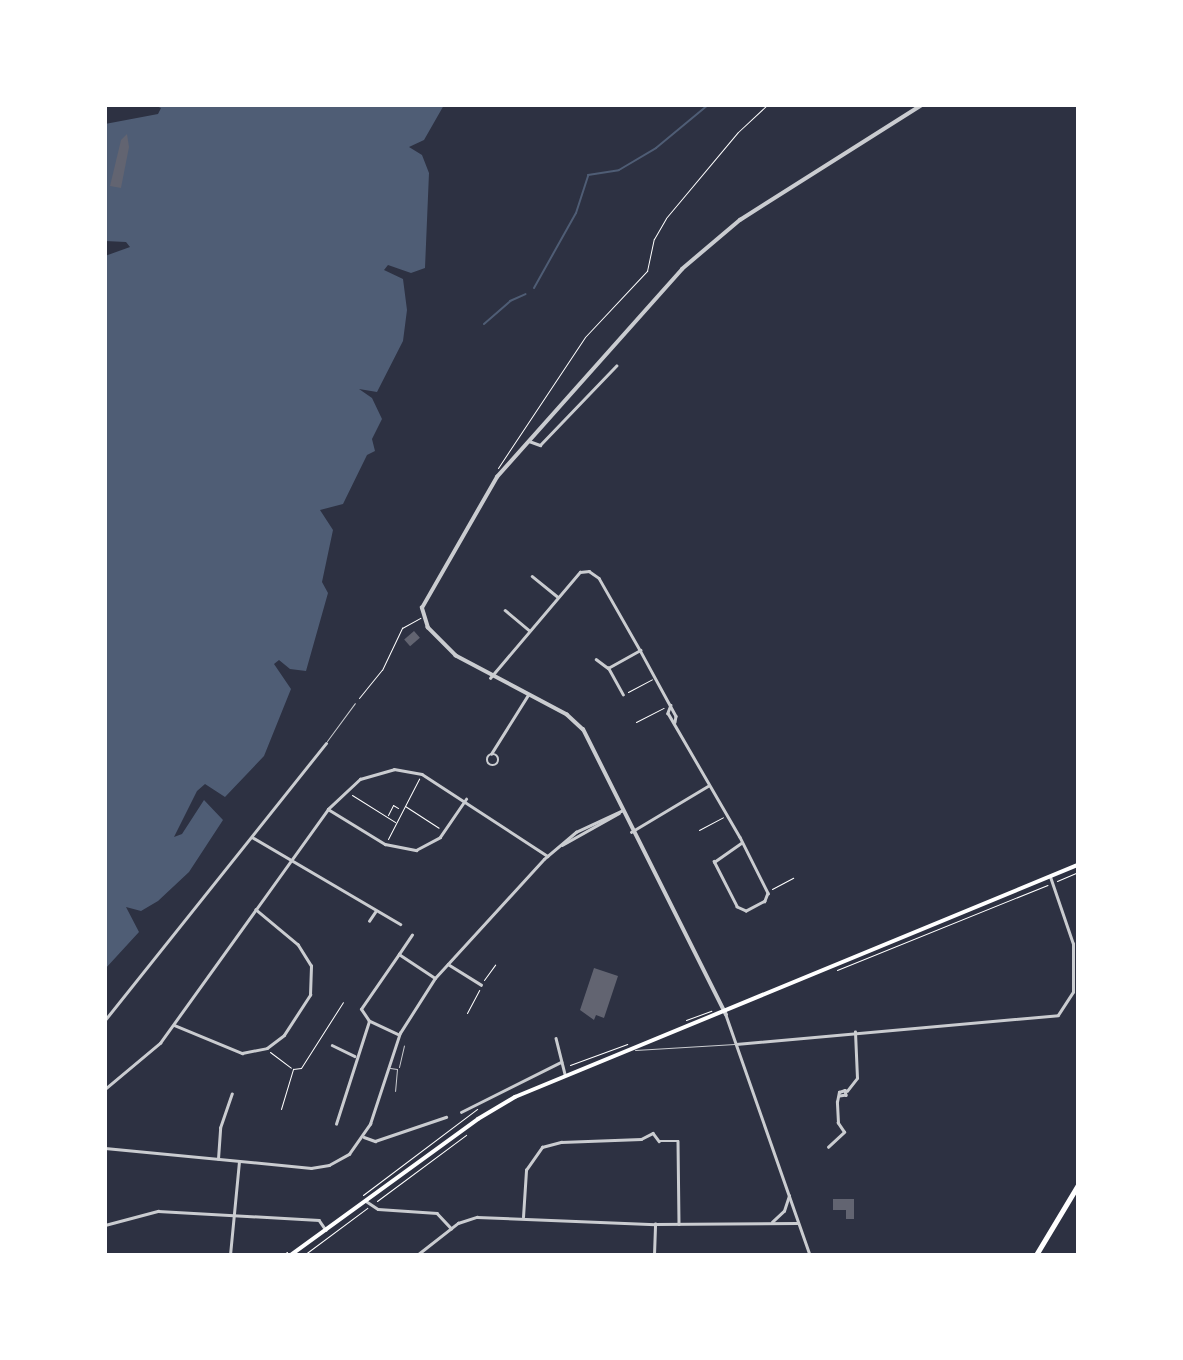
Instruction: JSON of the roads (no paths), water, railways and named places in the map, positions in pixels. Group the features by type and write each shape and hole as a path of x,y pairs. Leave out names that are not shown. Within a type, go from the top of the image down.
{"main road":[{"path":"291,1255 498,1106 565,1074 1078,865"},
{"path":"1036,1255 1078,1185"}],"street":[{"path":"810,1255 724,1010 631,832 583,730 567,715 490,678 448,649 423,617 425,600 496,477 704,247 922,105"},
{"path":"529,440 540,445 616,366"},
{"path":"490,678 580,572 596,574 671,705 676,716 674,724"},
{"path":"532,576 558,597"},
{"path":"505,610 529,630"},
{"path":"608,668 640,650"},
{"path":"596,659 608,668 623,695"},
{"path":"491,754 528,695"},
{"path":"671,705 669,710 674,724 741,843 767,892 765,901 741,910 715,866 717,856 741,843"},
{"path":"105,1020 326,743"},
{"path":"105,1089 144,1059 174,1026 291,860 344,791 385,770 422,774 466,799 548,856"},
{"path":"631,832 708,786"},
{"path":"328,809 385,844 423,848 444,831 466,799"},
{"path":"562,845 621,811"},
{"path":"105,1148 319,1167 349,1154 364,1137 399,1035 435,978 548,856 586,826 621,811"},
{"path":"252,837 375,912 400,924"},
{"path":"736,1044 856,1032 1041,1019 1060,1013 1074,987 1073,944 1050,877"},
{"path":"174,1026 234,1052 267,1048 284,1035 307,1001 312,972 303,950 256,910"},
{"path":"369,922 375,912"},
{"path":"399,1035 369,1021 361,1009 412,935"},
{"path":"399,954 435,978"},
{"path":"447,963 481,985"},
{"path":"336,1124 355,1056 369,1021"},
{"path":"828,1147 844,1132 838,1123 840,1096 857,1078 856,1032"},
{"path":"556,1038 565,1074"},
{"path":"332,1045 355,1056"},
{"path":"461,1112 484,1103 561,1062"},
{"path":"218,1159 220,1128 232,1094"},
{"path":"364,1137 375,1141 446,1117"},
{"path":"523,1218 526,1170 542,1147 561,1142 641,1139 653,1133 659,1141 678,1141 679,1224"},
{"path":"230,1255 239,1162"},
{"path":"771,1223 784,1210 789,1196"},
{"path":"366,1201 370,1206 437,1213 451,1228"},
{"path":"105,1225 158,1211 319,1220 326,1230"},
{"path":"417,1255 451,1228 477,1217 655,1224 797,1223"},
{"path":"654,1255 655,1224"}],"lane":[{"path":"326,743 355,703"},
{"path":"629,1049 659,1051 736,1044"},
{"path":"395,1091 397,1069 404,1046"},
{"path":"386,1067 397,1069"}],"water":[{"path":"154,105 444,105 424,140 409,147 422,155 429,173 425,268 411,273 388,265 384,270 403,279 407,310 403,341 377,392 359,389 372,398 382,419 372,439 375,451 367,455 343,504 320,510 333,530 322,582 328,593 306,671 290,669 279,660 274,664 291,689 264,756 225,797 205,784 197,791 174,837 182,834 204,800 223,820 189,872 158,901 141,911 126,907 139,932 105,969 105,256 130,247 126,242 105,241 105,124 158,114 161,108"}],"waterway":[{"path":"534,288 576,213 588,175 619,170 656,148 708,105"},
{"path":"484,324 510,301 526,294"}]}
